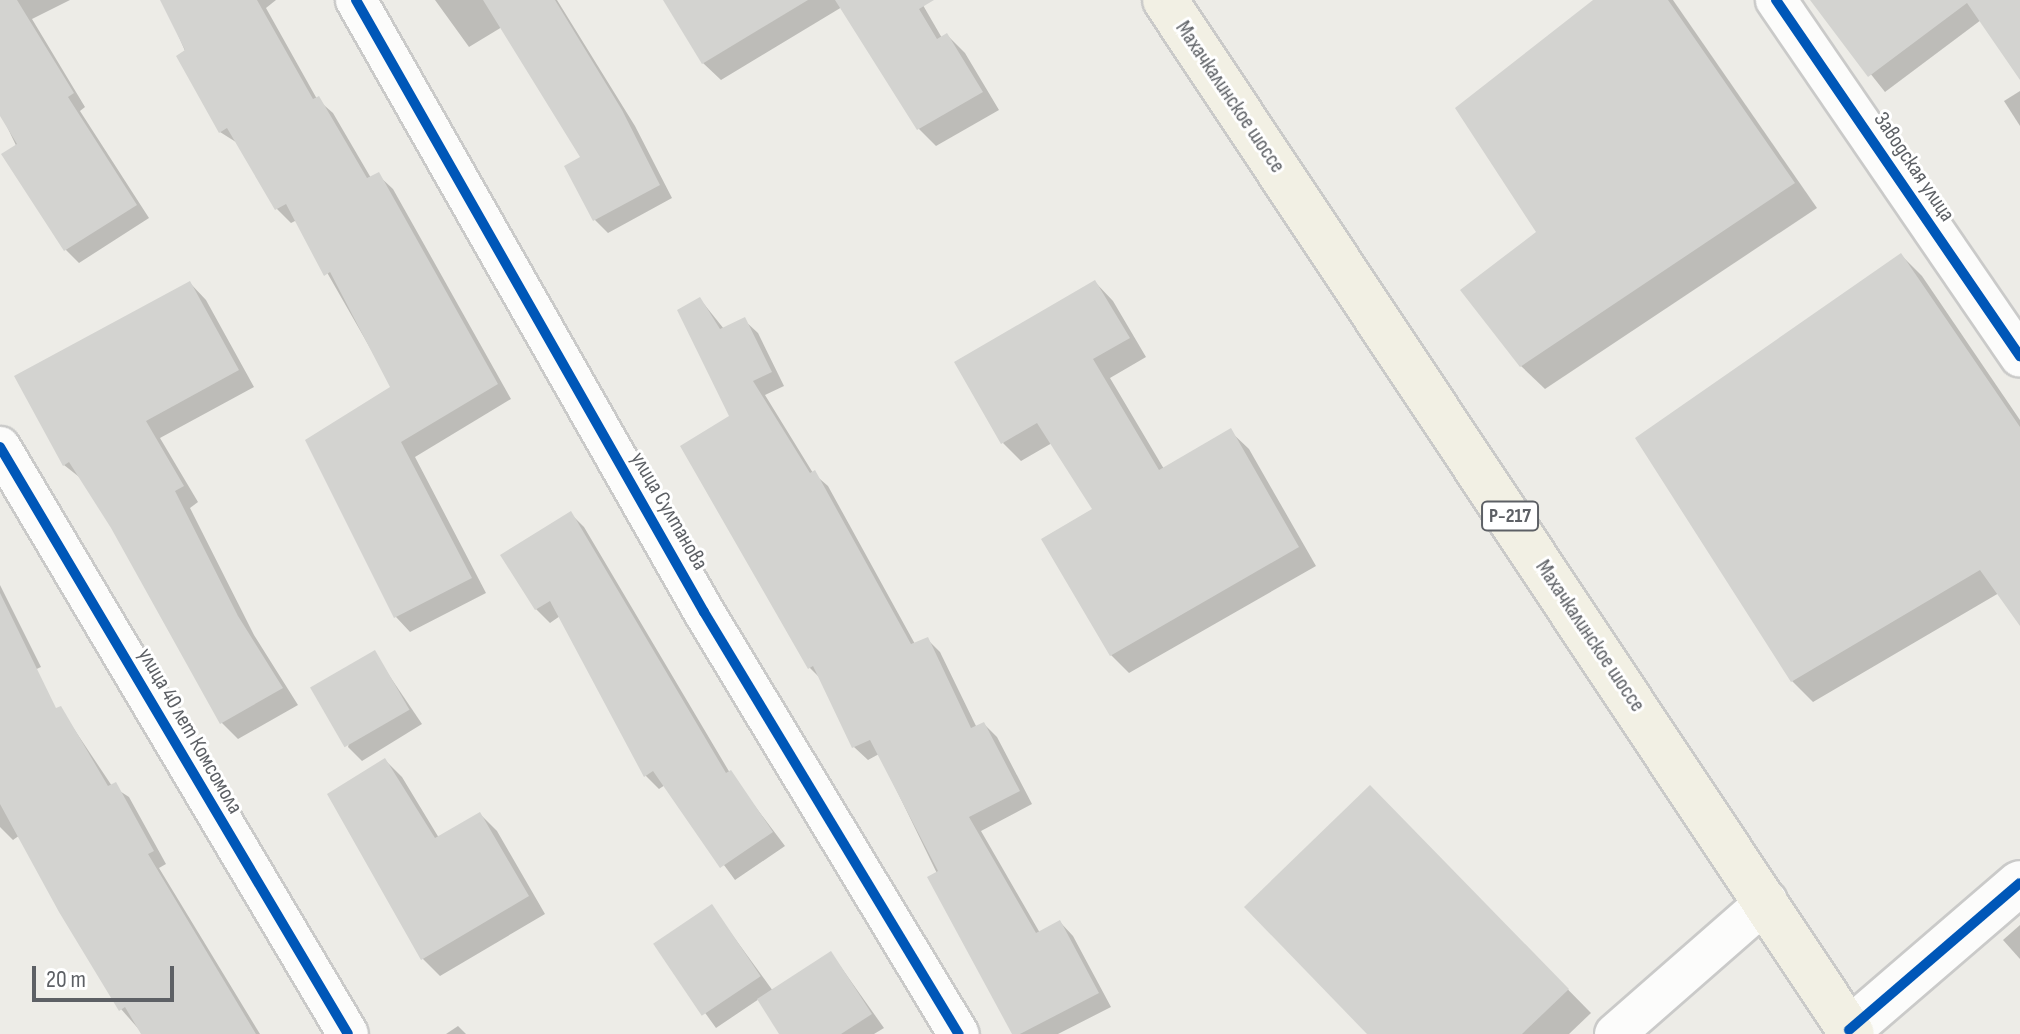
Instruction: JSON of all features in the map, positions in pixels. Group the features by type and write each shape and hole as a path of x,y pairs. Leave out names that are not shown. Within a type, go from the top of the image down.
{"highway":[{"name":"Махачкалинское шоссе","path":"1165,0 1767,901 1851,1032"}],"street":[{"name":"улица Султанова","path":"356,0 704,612 959,1034"},
{"name":"Заводская улица","path":"1776,0 2020,356"},
{"name":"улица 40 лет Комсомола","path":"0,447 348,1034"},
{"path":"1851,1032 2020,883"},
{"path":"1615,1034 1767,901"}],"building":[{"path":"0,0 17,0 74,93 68,97 137,205 64,251 1,154 17,144 0,116"},
{"path":"160,0 257,0 313,99 319,96 367,178 379,172 498,384 401,442 472,578 394,618 305,440 390,387 330,272 324,276 286,204 275,210 227,128 219,133 176,56 185,50"},
{"path":"483,0 555,0 622,110 660,185 593,221 564,166 580,157"},
{"path":"663,0 808,0 702,64"},
{"path":"835,0 934,0 919,9 937,39 947,33 983,92 917,130"},
{"path":"1593,0 1668,0 1795,183 1520,367 1460,290 1536,232 1455,108"},
{"path":"1810,0 2020,0 2020,80 1967,3 1868,77"},
{"path":"1901,253 2020,427 2020,626 1980,570 1791,682 1635,438"},
{"path":"1095,280 1130,338 1093,359 1159,470 1231,428 1299,547 1110,656 1041,539 1092,509 1037,423 1001,444 954,362"},
{"path":"190,281 239,370 146,421 184,486 175,491 238,616 283,688 220,724 111,528 69,462 63,466 14,376"},
{"path":"700,297 720,329 745,317 772,372 753,381 810,473 815,470 911,644 928,637 971,728 984,722 1020,791 969,817 1036,933 1060,920 1099,993 1020,1034 1012,1034 927,877 938,871 870,740 852,748 813,666 808,669 680,446 729,416 677,310"},
{"path":"571,511 726,773 731,770 773,832 720,868 653,771 644,777 550,601 535,610 500,555"},
{"path":"0,593 56,708 61,706 108,786 116,782 154,851 148,854 256,1034 141,1034 125,1007 119,1011 59,912 0,804"},
{"path":"375,650 410,710 345,747 310,688"},
{"path":"385,758 435,838 480,812 529,896 421,960 327,794"},
{"path":"1370,785 1569,989 1522,1034 1367,1034 1244,907"},
{"path":"712,904 761,976 702,1016 653,944"},
{"path":"831,951 872,1014 841,1034 779,1034 757,999"}],"cycle path":[{"path":"356,0 704,612 959,1034"},
{"path":"1776,0 2020,356"},
{"path":"0,447 348,1034"},
{"path":"1849,1030 2020,883"}]}
